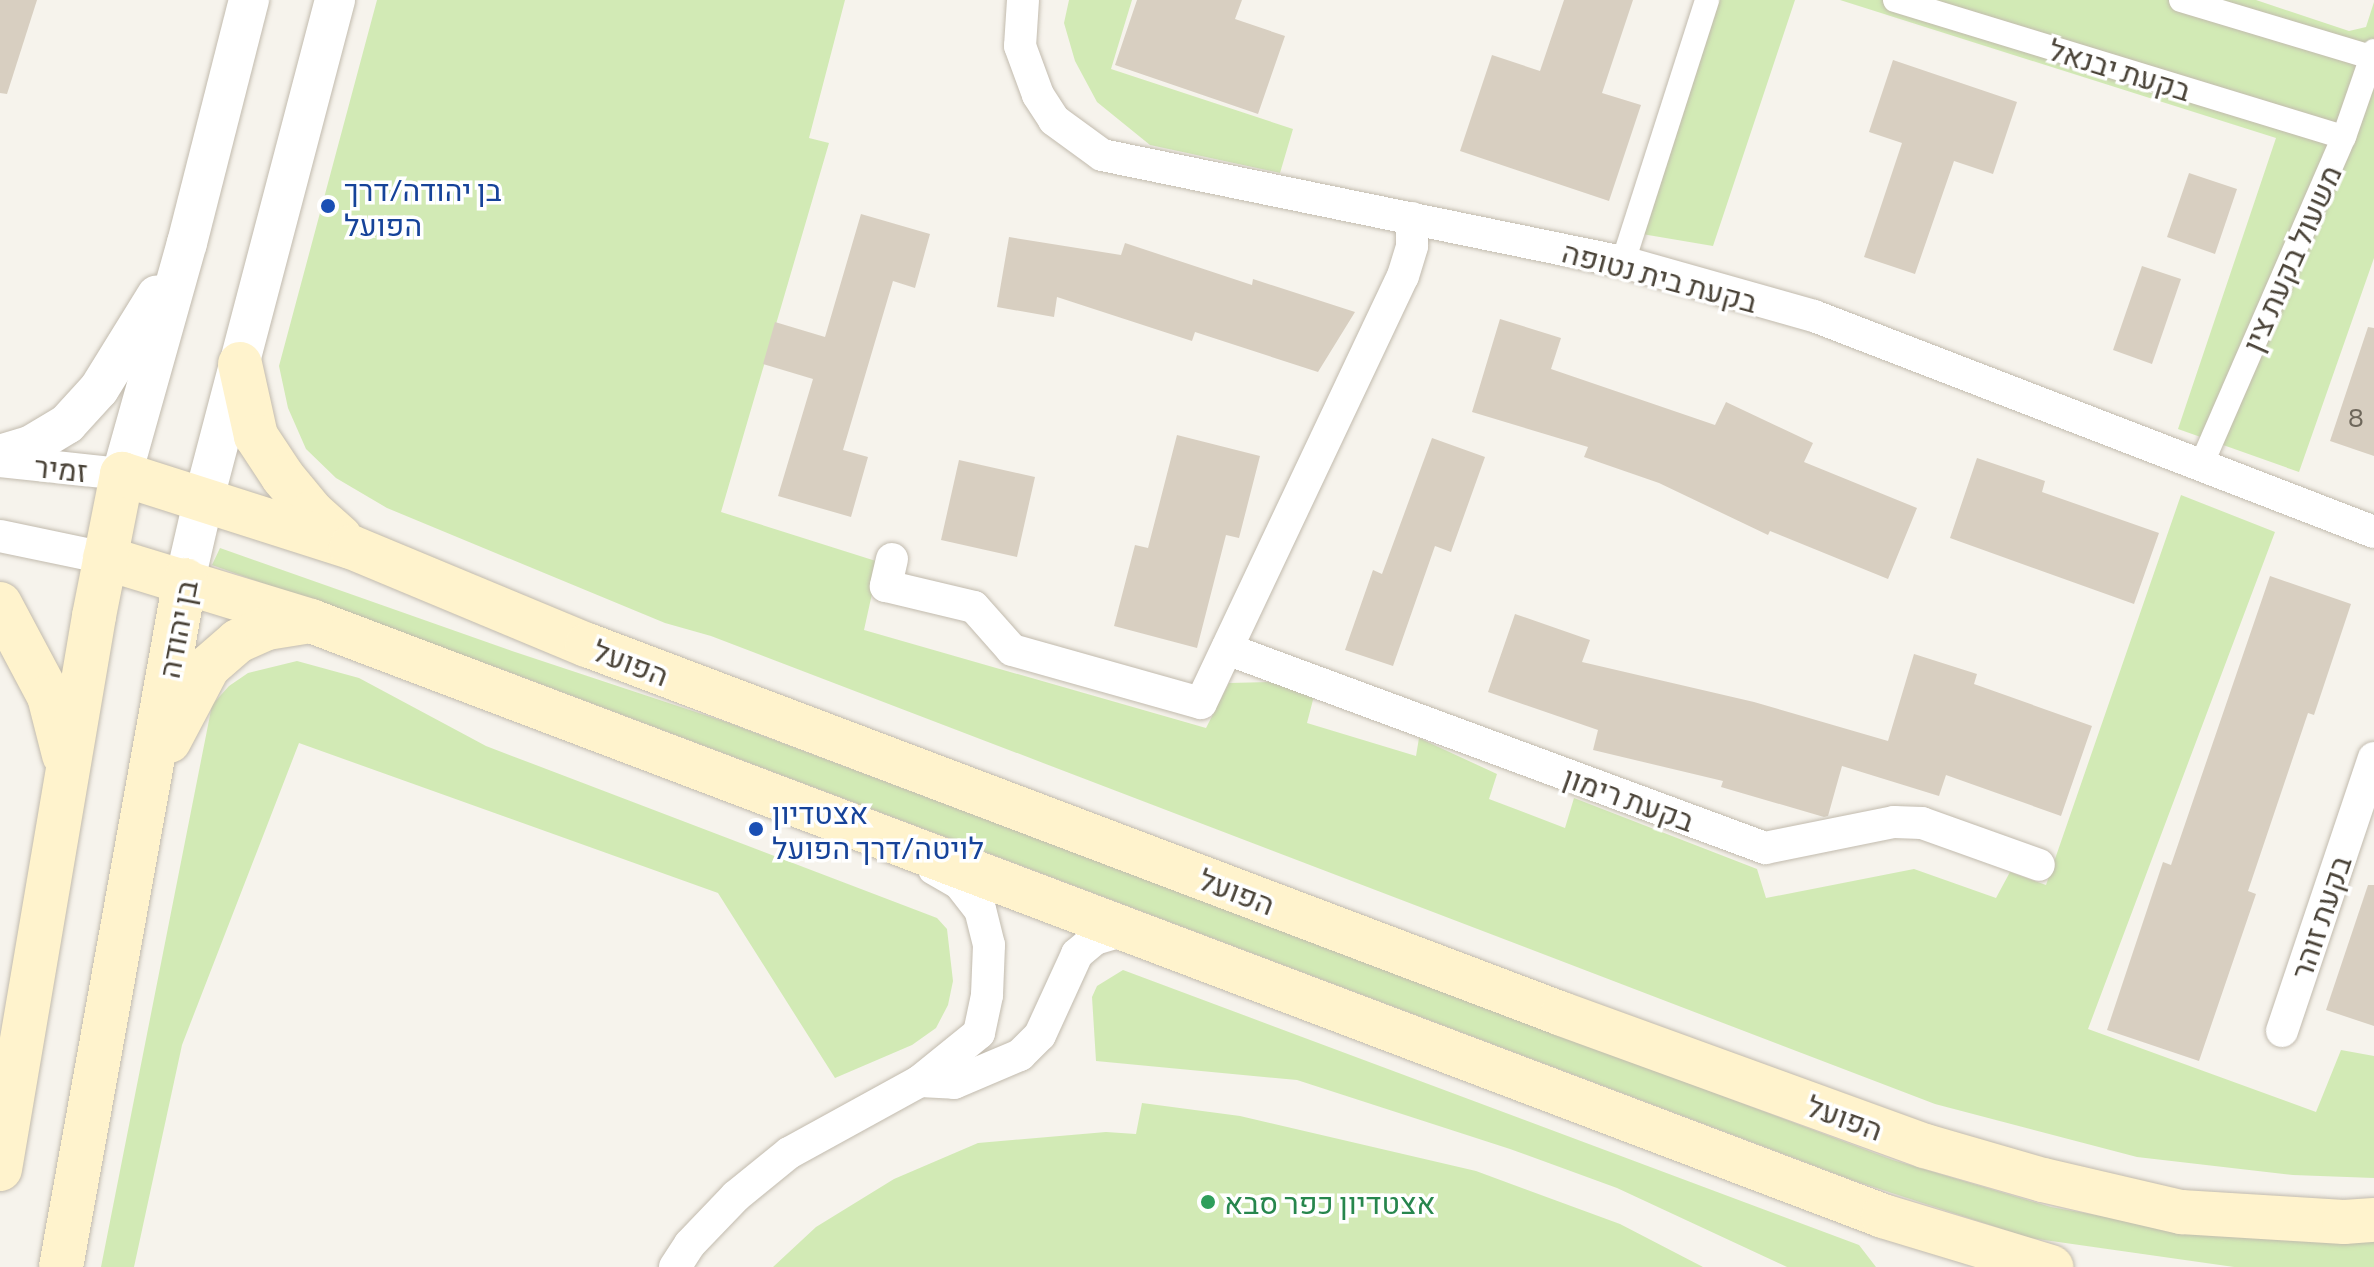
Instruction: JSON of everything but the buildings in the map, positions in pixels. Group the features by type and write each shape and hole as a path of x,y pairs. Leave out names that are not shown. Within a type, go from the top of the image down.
{"main road":[{"path":"240,364 256,436 283,477 312,512 351,547"},
{"path":"0,1169 122,474"},
{"name":"הפועל","path":"122,474 351,547 616,656 1562,1014 1925,1146 2043,1180 2181,1212 2344,1222 2374,1220"},
{"path":"105,558 311,621 1883,1216 2051,1267"},
{"name":"בן יהודה","path":"61,1267 185,580"},
{"path":"0,604 49,696 68,777"},
{"path":"147,782 208,667 238,641 267,628 311,621"}],"street":[{"path":"122,474 187,243 249,0"},
{"name":"בן יהודה","path":"185,580 335,0"},
{"name":"בקעת בית נטופה","path":"1023,0 1020,46 1038,95 1054,120 1102,155 1623,262 1814,316 2202,463 2374,532"},
{"path":"1623,262 1707,0"},
{"name":"בקעת יבנאל","path":"1895,0 2344,137"},
{"path":"2181,0 2373,54"},
{"name":"משעול בקעת צין","path":"2202,463 2344,137 2373,54"},
{"path":"892,559 886,586 974,607 1012,650 1201,703 1403,276 1412,246 1412,218"},
{"path":"0,458 32,445 67,424 99,389 144,320 187,243"},
{"name":"זמיר","path":"0,458 122,474"},
{"path":"0,536 105,558"},
{"name":"בקעת רימון","path":"1227,649 1765,848 1894,822 1922,823 2039,865"},
{"name":"בקעת זוהר","path":"2282,1031 2374,758"},
{"path":"675,1267 690,1244 736,1196 789,1153 920,1081 979,1033 987,995 989,945 980,910 960,884 877,836"},
{"path":"920,1081 954,1083 1020,1055 1040,1035 1077,954 1095,939 1115,933 1146,936"},
{"path":"1883,1216 1922,1244 1968,1267"}],"green space":[{"path":"377,0 845,0 809,138 829,143 721,512 879,562 864,630 1206,728 1229,683 1270,682 1314,696 1307,723 1416,756 1419,738 1497,774 1489,799 1565,828 1574,798 1757,869 1766,898 1914,869 1996,898 2010,872 2046,885 2181,495 2275,532 2088,1029 2316,1112 2341,1050 2374,1056 2374,1178 2293,1175 2137,1157 1935,1104 711,636 665,623 387,508 336,478 306,449 288,408 279,366"},
{"path":"1069,0 1132,0 1111,69 1293,129 1280,173 1150,145 1097,102 1075,61 1064,23"},
{"path":"1710,0 1795,0 1713,246 1642,234"},
{"path":"1840,0 2256,0 2349,31 2366,27 2374,2 2374,258 2299,472 2178,429 2276,138"},
{"path":"220,548 512,651 729,723 1893,1160 2051,1207 2180,1230 2374,1241 2374,1267 2234,1267 2030,1238 1855,1181 507,671 212,565"},
{"path":"297,661 359,678 486,746 937,918 947,929 953,981 948,1005 936,1028 912,1045 835,1078 718,893 299,743 182,1045 134,1267 101,1267 212,705 229,686 248,673"},
{"path":"1123,970 1859,1245 1876,1267 1787,1267 1617,1188 1510,1149 1297,1080 1096,1061 1092,997 1097,986"},
{"name":"אצטדיון כפר סבא","path":"1142,1103 1240,1116 1476,1171 1620,1224 1703,1267 773,1267 816,1227 894,1179 978,1143 1106,1132 1136,1134"}],"place":[{"name":"בן יהודה/דרך הפועל","path":"328,206"},
{"name":"אצטדיון לויטה/דרך הפועל","path":"756,829"},
{"name":"אצטדיון כפר סבא","path":"1208,1202"}]}
